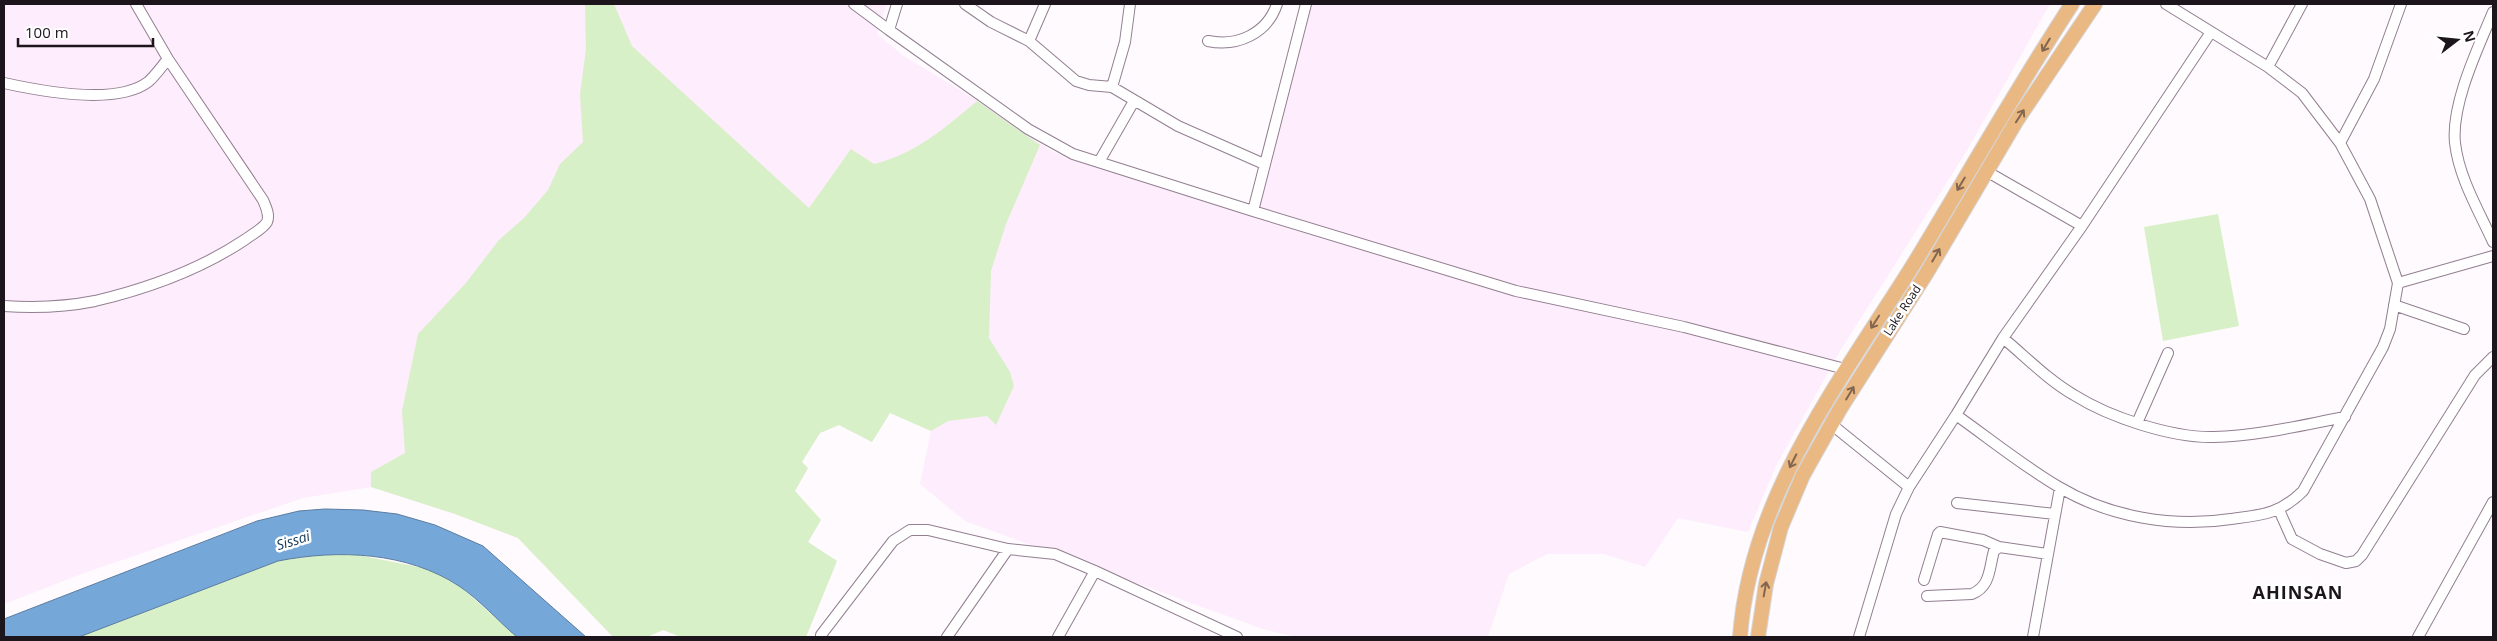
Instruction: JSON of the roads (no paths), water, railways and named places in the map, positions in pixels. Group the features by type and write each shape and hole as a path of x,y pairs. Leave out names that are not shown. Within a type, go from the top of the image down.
{"main road":[{"name":"Lake Road","path":"1740,637 1747,587 1764,529 1790,465 1844,369 1914,264 2072,4"},
{"name":"Lake Road","path":"1758,637 1766,584 1781,526 1803,475 1831,424 1926,274 1986,171 2095,4"}],"street":[{"path":"4,306 37,308 94,301 144,287 187,272 216,259 260,229 267,222 268,214 263,200 168,59 136,4"},
{"path":"854,4 1028,129 1073,154 1516,291 1684,328 1844,369"},
{"path":"889,30 897,4"},
{"path":"965,4 991,22 1029,41 1076,81 1112,88 1178,126 1264,164"},
{"path":"1029,41 1045,4"},
{"path":"1112,88 1125,42 1130,4"},
{"path":"1208,40 1222,44 1250,38 1266,24 1274,13 1277,4"},
{"path":"1253,211 1306,4"},
{"path":"1956,415 2060,488 2115,512 2160,521 2207,523 2279,510 2290,504 2303,491 2383,347 2390,329 2398,283 2370,199 2340,143 2302,94 2268,67 2166,4"},
{"path":"2268,67 2302,4"},
{"path":"2340,143 2374,79 2401,4"},
{"path":"2493,12 2456,110 2455,142 2463,175 2493,242"},
{"path":"1858,637 1896,514 1909,486 1956,415 2003,338 2082,226 2211,32"},
{"path":"4,83 47,92 91,95 124,91 147,82 168,59"},
{"path":"1099,162 1134,101"},
{"path":"1986,171 2082,226"},
{"path":"2398,283 2493,256"},
{"path":"2394,305 2464,329"},
{"path":"2003,338 2072,394 2109,413 2158,430 2212,437 2255,433 2345,417"},
{"path":"2137,423 2168,353"},
{"path":"2279,510 2292,539 2320,554 2346,563 2356,561 2362,556 2475,375 2493,357"},
{"path":"1831,424 1909,486"},
{"path":"2034,637 2060,488"},
{"path":"2418,637 2493,502"},
{"path":"1957,503 2055,514"},
{"path":"821,635 892,540 910,530 928,530 1008,549 1055,554 1237,637"},
{"path":"1924,580 1940,532 1983,540 1999,547 2048,554"},
{"path":"1927,596 1972,594 1979,591 1987,580 1994,551 1999,547"},
{"path":"947,637 1008,549"},
{"path":"1058,637 1095,571"}],"water":[{"name":"Sissai","path":"325,509 363,510 397,514 435,525 483,546 586,637 517,637 467,592 439,575 395,560 372,556 325,555 278,561 79,637 4,637 4,619 257,521 299,511"}],"district":[{"name":"AHINSAN","path":"2298,592"}]}
